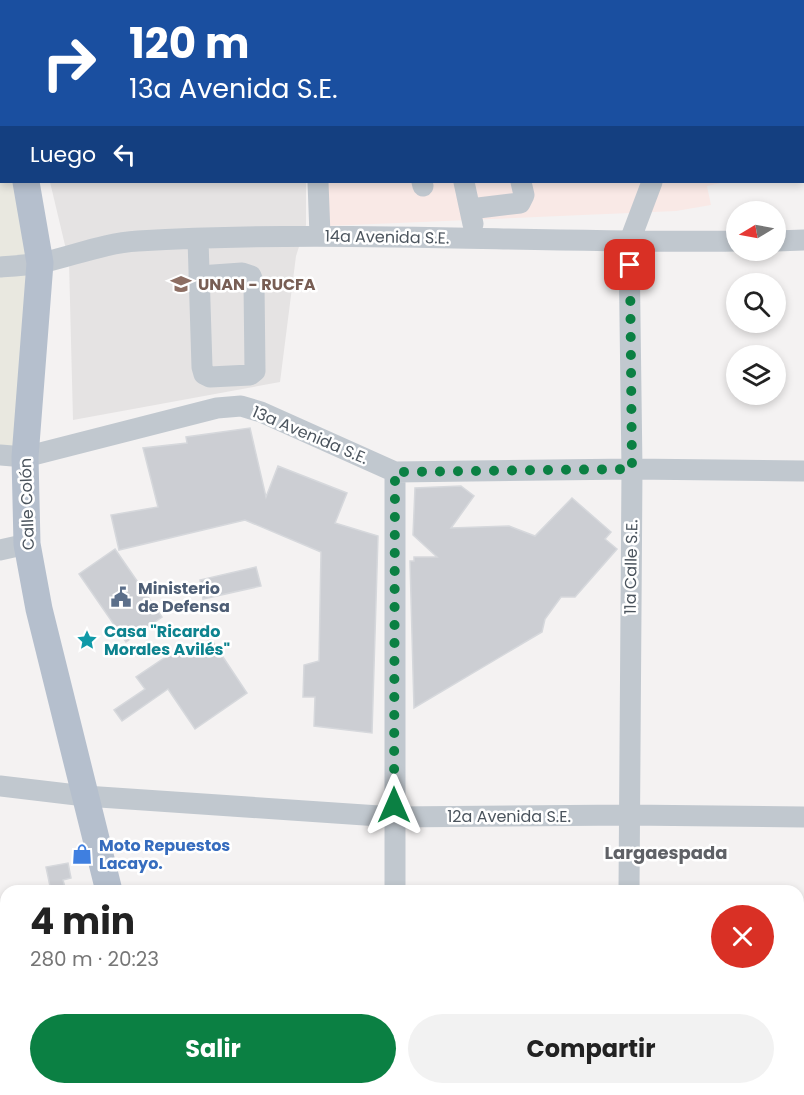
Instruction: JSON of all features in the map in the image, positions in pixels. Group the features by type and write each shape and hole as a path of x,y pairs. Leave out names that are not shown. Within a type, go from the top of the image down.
{"main road":[{"name":"Calle Colón","path":"26,183 40,263 12,456 39,609 107,885"}],"street":[{"path":"318,183 320,235"},
{"path":"464,183 476,239"},
{"path":"470,209 520,203 524,195 521,183"},
{"path":"629,243 652,183"},
{"name":"14a Avenida S.E.","path":"0,267 40,263 98,247 136,241 320,235 629,243 726,241"},
{"path":"198,239 199,276 202,367 204,374 210,377 250,375 255,371 254,284 251,276 242,273 199,276"},
{"path":"786,240 804,240"},
{"name":"11a Calle S.E.","path":"629,243 632,469 629,885"},
{"name":"13a Avenida S.E.","path":"12,456 218,408 241,406 261,412 395,472 632,469 804,471"},
{"path":"395,472 395,885"},
{"path":"0,550 27,544"},
{"name":"12a Avenida S.E.","path":"0,786 85,796 394,817 628,815 804,817"}],"shaded area":[{"path":"0,183 18,183 40,263 25,457 0,455"},
{"name":"UNAN - RUCFA","path":"50,183 306,183 306,225 296,256 280,382 73,420 69,262"},
{"path":"327,183 721,183 707,186 711,205 676,211 327,226"}],"building":[{"path":"250,428 266,497 278,466 347,493 335,523 378,536 372,733 314,726 315,697 303,697 304,665 319,661 321,552 245,520 119,550 111,515 158,507 143,448 187,443 186,437"},
{"path":"461,486 474,496 451,528 509,526 535,536 572,498 611,532 605,539 617,549 575,597 561,597 545,619 542,632 414,708 410,561 414,561 414,557 437,557 413,535 415,488"},
{"path":"115,549 162,617 126,642 79,574"},
{"path":"256,567 261,586 203,599 200,580"},
{"path":"211,639 247,693 195,729 168,689 122,721 114,710 145,689 136,677 182,646 188,655"},
{"path":"68,863 71,878 63,880 64,885 50,885 46,867"}],"place":[{"name":"UNAN - RUCFA","path":"181,284"},
{"name":"Ministerio de Defensa","path":"121,597"},
{"name":"Casa \"Ricardo Morales Avilés\"","path":"87,640"},
{"name":"Moto Repuestos Lacayo.","path":"82,854"}],"district":[{"name":"Largaespada","path":"666,852"}],"route":[{"path":"394,805 395,472 632,469 630,265"}]}
